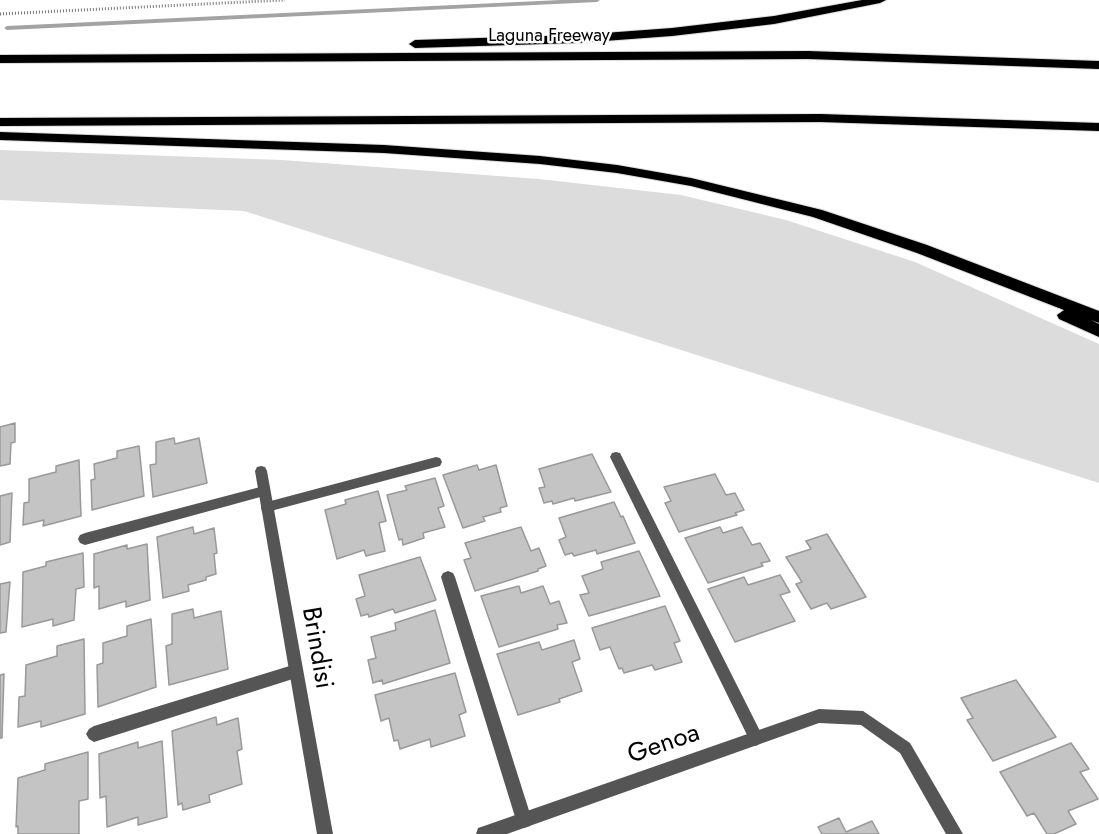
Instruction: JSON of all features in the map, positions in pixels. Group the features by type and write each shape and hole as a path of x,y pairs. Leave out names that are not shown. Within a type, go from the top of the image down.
{"highway":[{"path":"189,58 310,47 637,35 735,25 880,0"},
{"name":"Laguna Freeway","path":"0,59 808,55 1099,65"},
{"path":"0,122 820,118 1099,127"},
{"path":"0,136 384,149 476,155 617,169 691,182 817,213 922,249 1099,317"},
{"path":"922,249 1099,331"}],"street":[{"path":"616,457 756,738"},
{"path":"267,507 436,462"},
{"name":"Brindisi","path":"261,471 325,834"},
{"path":"86,539 264,491"},
{"path":"448,577 524,820"},
{"path":"94,734 296,671"},
{"name":"Genoa","path":"484,834 819,716 863,718 905,748 955,834"}],"path":[{"path":"0,14 285,0"}],"shaded area":[{"path":"0,150 282,160 539,179 681,195 786,220 915,262 1099,344 1099,483 244,211 0,200"}],"building":[{"path":"15,423 15,442 11,443 10,464 0,466 0,427"},
{"path":"174,438 175,444 199,438 207,483 153,497 150,465 156,464 156,442"},
{"path":"139,446 144,496 92,510 91,480 95,479 94,464 117,458 117,451"},
{"path":"592,454 611,492 575,501 574,498 553,504 552,501 544,503 539,488 545,487 539,469"},
{"path":"79,460 81,516 43,526 44,520 23,525 24,503 29,502 29,479 56,472 56,466"},
{"path":"477,465 479,470 496,465 507,506 500,508 501,512 483,517 485,521 463,528 443,475"},
{"path":"715,474 726,495 735,493 744,510 735,513 737,515 679,532 665,503 671,501 664,487"},
{"path":"435,478 444,506 438,508 445,527 423,533 424,538 403,545 402,539 399,540 387,495 407,490 405,486"},
{"path":"378,491 386,521 379,523 385,551 366,556 364,550 337,559 325,510 346,504 345,500"},
{"path":"12,493 10,542 0,545 0,496"},
{"path":"614,502 635,543 597,554 596,550 574,556 572,553 565,555 559,540 566,537 559,518"},
{"path":"193,527 194,534 214,528 217,553 214,554 216,574 206,577 206,580 188,585 189,591 163,598 157,537"},
{"path":"521,527 531,551 539,548 546,566 538,571 475,591 464,560 471,558 465,543"},
{"path":"720,527 723,533 742,527 752,545 760,543 770,561 761,563 763,566 708,583 685,538"},
{"path":"827,534 866,597 831,609 827,603 811,609 796,584 802,582 786,557 811,549 806,541"},
{"path":"147,544 150,600 126,607 126,601 99,609 99,586 94,588 94,554 127,545 127,549"},
{"path":"639,551 660,596 589,616 580,595 589,593 582,576 603,569 601,562"},
{"path":"83,553 84,587 76,589 74,620 53,626 53,619 22,627 23,572 46,566 46,562"},
{"path":"420,557 436,600 395,613 393,609 369,617 368,614 361,616 356,599 365,596 359,575"},
{"path":"780,575 790,592 780,595 795,621 735,642 708,589 744,577 748,585"},
{"path":"10,582 6,632 0,633 0,584"},
{"path":"519,586 521,593 543,586 550,604 559,601 567,623 557,625 558,629 499,647 481,596"},
{"path":"665,606 680,641 674,643 682,662 655,670 652,665 624,673 622,668 619,669 610,647 600,650 592,628"},
{"path":"193,609 194,618 221,611 228,669 169,685 166,646 172,644 172,614"},
{"path":"435,610 450,663 383,684 382,680 373,683 368,660 376,658 371,637 396,630 395,623"},
{"path":"151,619 156,687 98,707 97,665 103,663 103,643 127,636 127,626"},
{"path":"84,639 85,714 41,727 41,721 18,727 19,697 25,696 26,665 57,656 57,646"},
{"path":"574,640 580,659 572,662 582,691 559,699 560,702 518,715 497,654 539,642 542,650"},
{"path":"455,673 466,712 459,715 465,736 431,747 430,739 400,749 398,740 394,741 389,718 381,721 375,695"},
{"path":"4,674 2,738 0,738 0,675"},
{"path":"1016,680 1056,737 993,761 967,720 973,718 961,698"},
{"path":"216,717 217,725 238,718 242,749 237,751 242,784 209,795 210,802 183,810 182,803 178,805 172,731"},
{"path":"162,741 167,817 138,825 138,817 107,827 106,796 100,798 99,754 138,742 138,748"},
{"path":"1071,743 1089,769 1080,772 1098,799 1068,811 1076,824 1054,834 1047,834 1034,813 1027,816 1000,772"},
{"path":"88,752 88,799 79,801 79,834 18,834 18,826 16,827 18,778 45,770 45,764"},
{"path":"839,818 846,832 872,821 879,834 822,834 818,827"}],"waterway":[{"path":"7,28 597,0"}]}
